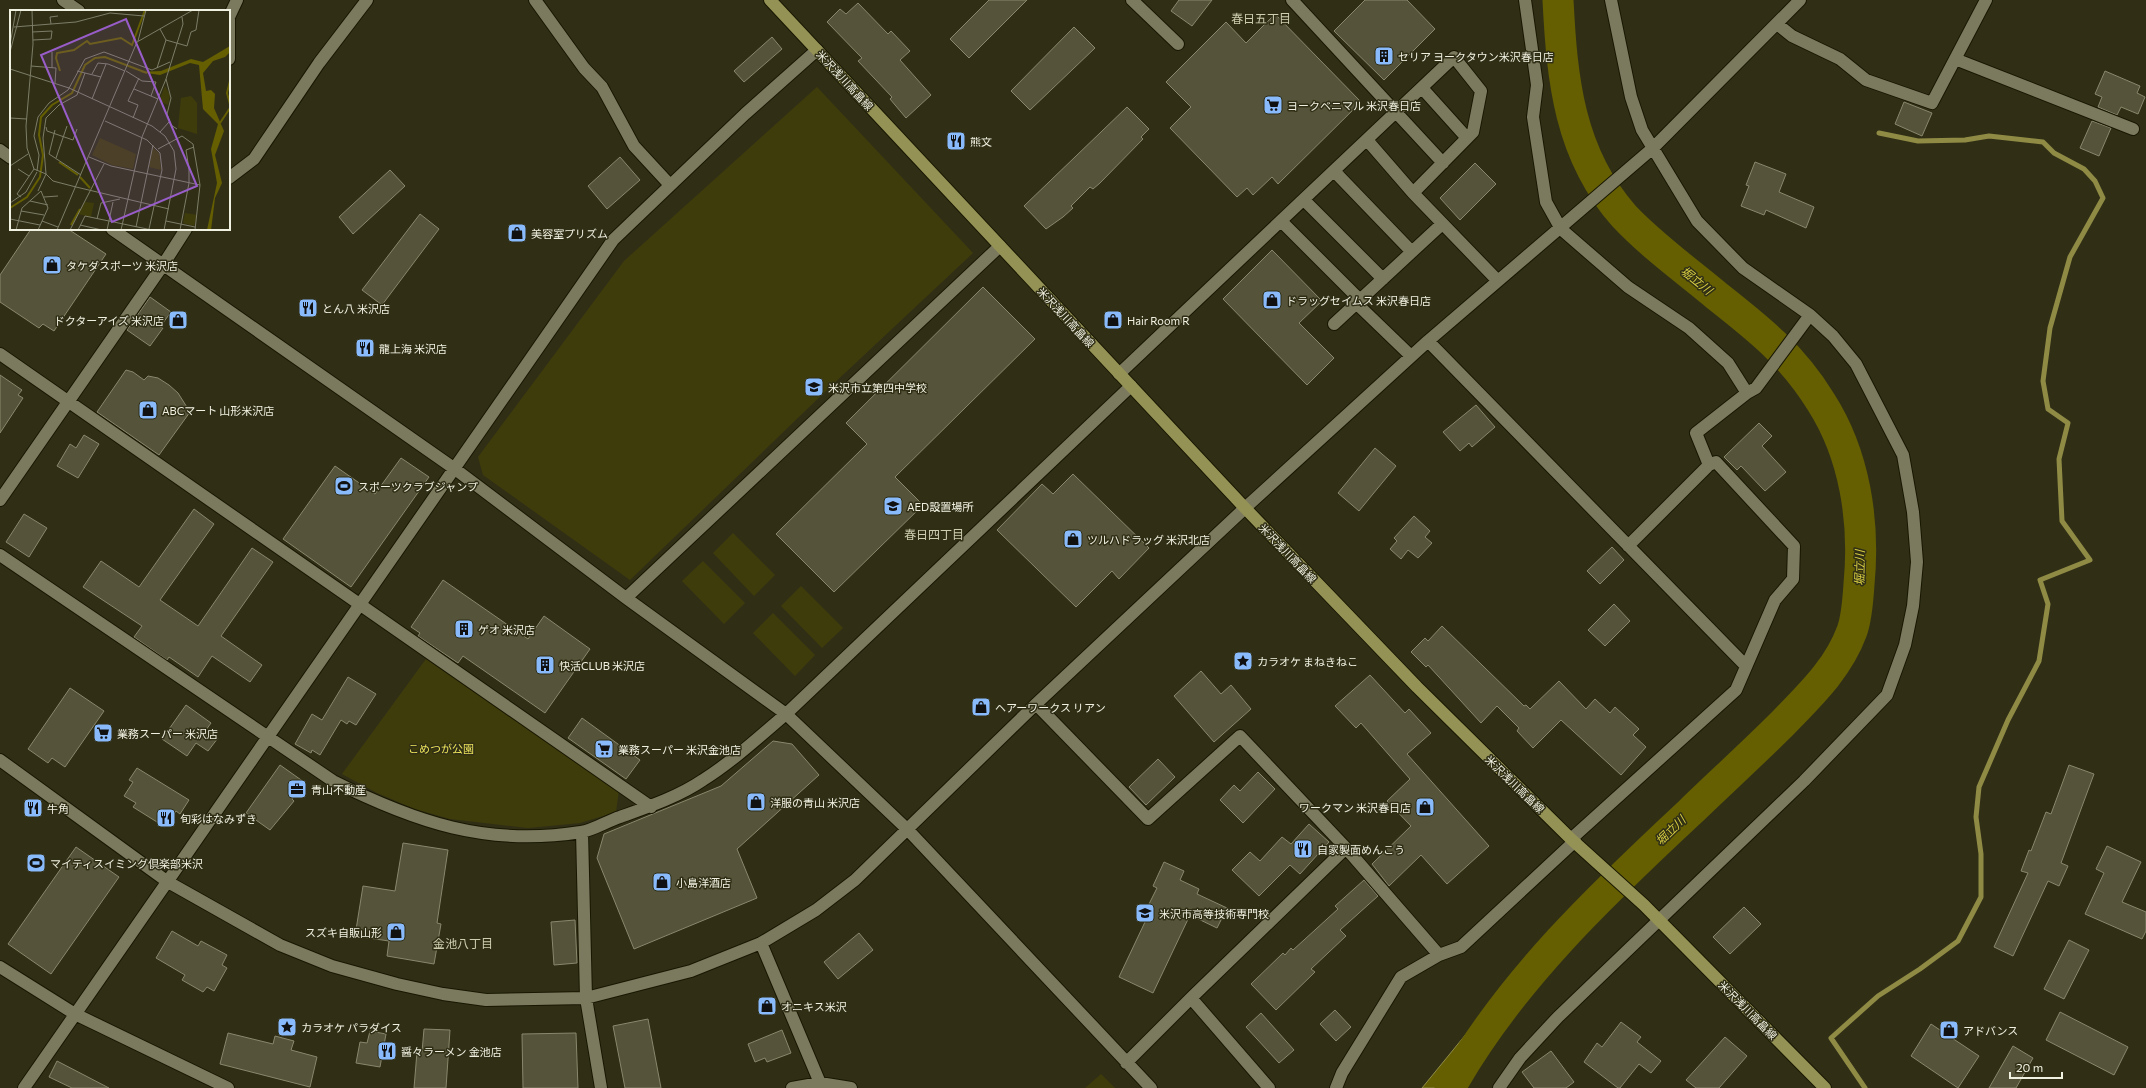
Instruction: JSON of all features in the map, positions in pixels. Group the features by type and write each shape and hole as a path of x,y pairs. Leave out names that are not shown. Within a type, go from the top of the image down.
{"main road":[{"name":"米沢浅川高畠線","path":"770,0 1245,508 1422,692 1573,840 1644,905 1825,1088"}],"street":[{"path":"63,0 78,10"},
{"path":"230,15 238,0"},
{"path":"230,177 254,159 319,63 367,0"},
{"path":"536,0 584,68 602,87 634,146 670,185"},
{"path":"1132,0 1178,44"},
{"path":"1292,0 1444,162"},
{"path":"1525,0 1537,85 1533,117 1546,202 1561,229 1628,287 1689,328 1728,363 1752,390"},
{"path":"1499,1088 1520,1058 1558,1017 1804,781 1886,695 1905,645 1913,606 1917,562 1913,512 1903,455 1856,364 1833,336 1810,315 1743,268 1697,220 1642,130 1631,97 1611,0"},
{"path":"0,760 168,882 280,945 332,966 443,994 486,1000 586,998 691,972 761,943 816,910 855,880 1036,704 1245,508 1428,341 1561,229 1653,148 1800,0"},
{"path":"1777,24 1792,36 1840,59 1866,80 1932,103 1986,0"},
{"path":"24,1088 455,469 612,240 817,50"},
{"path":"1120,374 1454,57 1481,91 1474,132 1413,193"},
{"path":"1955,59 2133,129"},
{"path":"1422,88 1467,138"},
{"path":"1367,140 1413,193 1498,281"},
{"path":"0,150 10,157"},
{"path":"1334,171 1412,252"},
{"path":"1304,200 1383,279"},
{"path":"1281,221 1411,356"},
{"path":"1334,324 1442,224"},
{"path":"113,230 455,469 626,598 786,714 908,830 1151,1088"},
{"path":"0,500 163,265 185,230"},
{"path":"626,598 1000,246"},
{"path":"1709,465 1696,433 1752,390 1810,315"},
{"path":"1428,341 1745,665"},
{"path":"0,354 651,807"},
{"path":"0,555 333,781 375,802 445,827 483,835 528,837 582,832 651,807 702,781 736,757 786,714 1131,386"},
{"path":"1336,1088 1342,1074 1401,977 1439,955 1461,947 1573,840 1736,690 1745,665 1775,600 1793,579 1794,546 1716,462 1709,465 1628,546"},
{"path":"1036,704 1148,819 1240,736 1346,848 1439,955"},
{"path":"582,832 586,998 601,1088"},
{"path":"1126,1063 1190,998 1346,848"},
{"path":"761,943 820,1083"},
{"path":"0,968 75,1014 222,1087 228,1088"},
{"path":"1190,998 1269,1088"},
{"path":"792,1088 820,1083 851,1088"}],"green space":[{"path":"817,87 973,253 830,387 630,580 483,475 478,457 624,261"},
{"path":"733,533 775,575 754,596 713,553"},
{"path":"703,561 745,603 724,624 682,581"},
{"path":"801,586 843,628 822,648 781,606"},
{"path":"773,613 815,655 795,676 753,633"},
{"name":"こめつが公園","path":"426,659 619,790 616,812 580,823 528,828 450,819 415,809 377,793 342,774"},
{"path":"1101,1074 1115,1088 1085,1088"}],"shaded area":[{"path":"1498,995 1457,1088 1422,1088"}],"building":[{"path":"989,0 1027,0 969,58 950,39"},
{"path":"1179,0 1212,0 1192,26 1171,11"},
{"name":"セリア ヨークタウン米沢春日店","path":"1365,0 1407,0 1435,29 1384,80 1334,31"},
{"path":"858,3 888,34 891,31 910,51 900,60 931,95 906,118 890,99 892,97 858,61 862,58 827,22 840,9 846,14"},
{"name":"ヨークベニマル 米沢春日店","path":"1275,14 1361,102 1278,184 1272,177 1253,195 1247,188 1237,197 1170,128 1191,107 1166,82 1226,22 1246,43"},
{"path":"1074,27 1095,48 1030,110 1011,91"},
{"path":"772,37 782,49 744,82 734,71"},
{"path":"2105,71 2140,86 2137,93 2145,97 2138,114 2121,107 2117,115 2098,107 2102,97 2095,94"},
{"path":"1904,102 1932,113 1922,136 1895,124"},
{"path":"1127,107 1149,129 1141,137 1143,139 1100,183 1093,189 1090,187 1071,206 1073,208 1046,229 1024,206"},
{"path":"2092,121 2111,128 2099,156 2080,148"},
{"path":"620,157 640,180 607,209 588,186"},
{"path":"1755,162 1786,174 1779,192 1814,207 1806,228 1766,210 1764,215 1741,206 1749,186 1746,185"},
{"path":"1475,163 1496,184 1460,220 1440,198"},
{"path":"390,170 405,186 353,234 339,217"},
{"path":"420,214 439,229 382,305 362,290"},
{"path":"30,230 70,230 106,254 54,331 43,324 39,328 0,302 0,275"},
{"name":"ドラッグセイムス 米沢春日店","path":"1272,250 1322,301 1299,323 1334,358 1307,385 1223,299"},
{"path":"983,287 1035,339 895,477 923,505 834,592 776,534 867,444 846,423"},
{"path":"150,297 171,312 160,327 163,328 150,346 127,330"},
{"path":"126,370 133,372 144,380 148,376 158,378 169,385 178,393 190,412 159,455 97,412"},
{"path":"0,375 22,390 18,395 23,398 0,433"},
{"path":"1476,405 1495,427 1472,447 1469,443 1460,451 1443,432"},
{"path":"1759,423 1772,436 1762,446 1786,472 1765,491 1741,466 1737,470 1724,457"},
{"path":"84,435 99,444 78,478 57,466 70,444 76,448"},
{"path":"1375,448 1396,466 1359,511 1338,493"},
{"path":"401,458 429,477 351,587 283,539 335,466 375,494"},
{"name":"ツルハドラッグ 米沢北店","path":"1073,474 1149,548 1119,579 1112,571 1076,607 997,530 1042,484 1053,494"},
{"path":"194,509 214,524 160,600 198,626 252,548 273,562 221,636 262,665 250,682 212,656 198,677 169,657 167,660 134,637 142,626 83,587 101,561 139,587"},
{"path":"24,514 47,528 29,557 6,542"},
{"path":"1414,516 1430,531 1425,537 1432,543 1418,558 1408,550 1401,559 1390,549 1397,541 1394,538"},
{"path":"1612,547 1624,560 1600,584 1587,571"},
{"path":"443,580 528,639 544,616 590,649 545,713 463,656 458,663 418,636 420,633 411,627"},
{"path":"1614,604 1630,621 1605,646 1588,630"},
{"path":"1442,626 1524,706 1526,705 1530,709 1559,681 1586,709 1595,699 1610,713 1615,707 1639,729 1633,735 1646,747 1621,775 1561,720 1533,748 1517,731 1519,728 1497,706 1481,723 1428,665 1426,667 1411,652 1425,638 1428,641"},
{"path":"1201,671 1221,694 1231,685 1251,709 1214,742 1174,696"},
{"path":"1370,675 1405,713 1409,709 1431,733 1407,754 1489,846 1447,884 1421,855 1389,886 1372,864 1411,826 1387,801 1410,779 1361,723 1356,728 1335,706"},
{"path":"348,677 376,694 356,725 349,721 347,724 341,720 320,755 312,750 311,753 295,744 312,714 322,720"},
{"path":"70,688 104,711 65,767 52,758 48,763 28,749"},
{"path":"186,705 211,723 206,730 218,738 208,751 196,743 187,756 162,739"},
{"name":"業務スーパー 米沢金池店","path":"582,718 640,760 626,779 568,738"},
{"path":"773,741 792,744 819,775 737,849 757,898 634,949 597,858 604,834 721,786"},
{"path":"1158,759 1175,777 1146,805 1129,787"},
{"path":"280,765 304,782 292,799 294,801 270,830 246,813"},
{"path":"2069,765 2094,774 2061,863 2068,866 2059,886 2048,881 2013,956 1994,947 2028,873 2021,871 2029,850 2031,851 2046,812 2051,814"},
{"path":"137,768 189,800 180,814 176,811 165,827 133,807 136,803 124,796 133,782 129,780"},
{"path":"1258,772 1275,789 1243,823 1220,800 1234,785 1240,791"},
{"path":"1309,824 1329,842 1300,874 1290,865 1259,896 1232,870 1250,852 1260,861 1282,837 1291,844"},
{"path":"403,843 448,850 437,923 441,924 434,964 387,956 389,941 355,936 363,886 395,891"},
{"path":"2107,846 2141,862 2122,902 2146,912 2146,931 2142,939 2085,914 2104,873 2096,869"},
{"path":"76,847 119,877 51,974 8,944"},
{"path":"1164,862 1184,871 1180,880 1199,889 1197,894 1227,908 1217,928 1190,915 1153,993 1119,977 1145,922 1141,920 1157,888 1153,886"},
{"path":"1364,880 1378,896 1340,930 1346,936 1311,969 1315,972 1276,1010 1251,984 1283,953 1285,955 1291,948 1293,950 1338,909 1335,906"},
{"path":"1744,907 1761,924 1730,954 1713,937"},
{"path":"575,920 577,963 554,965 551,922"},
{"path":"172,931 198,946 201,941 227,955 222,965 227,968 214,991 207,987 203,992 182,980 185,975 156,958"},
{"path":"859,933 873,950 838,979 824,962"},
{"path":"2069,940 2089,950 2064,999 2044,989"},
{"path":"1335,1010 1351,1027 1336,1041 1320,1024"},
{"path":"2060,1012 2128,1047 2114,1075 2046,1040"},
{"path":"1261,1013 1294,1050 1279,1063 1246,1027"},
{"path":"648,1019 661,1088 625,1088 613,1026"},
{"path":"1621,1022 1641,1037 1637,1042 1661,1061 1651,1073 1639,1064 1620,1088 1618,1088 1584,1062 1597,1043 1602,1047"},
{"path":"1931,1024 1979,1056 1958,1088 1911,1056"},
{"path":"424,1029 450,1030 446,1088 414,1088 417,1052 422,1052"},
{"path":"782,1030 791,1053 767,1062 765,1058 755,1062 748,1044"},
{"path":"370,1031 386,1034 380,1067 356,1063 360,1042 367,1043"},
{"path":"228,1033 273,1044 275,1036 294,1041 291,1050 317,1057 310,1087 220,1064"},
{"path":"576,1033 578,1088 523,1088 522,1034"},
{"path":"1725,1037 1747,1056 1719,1088 1696,1088 1686,1080"},
{"path":"2013,1046 2033,1058 2016,1088 1989,1088"},
{"path":"1551,1051 1574,1082 1566,1088 1534,1088 1522,1072"},
{"path":"57,1061 109,1088 72,1088 49,1077"}],"waterway":[{"name":"堀立川","path":"1450,1088 1474,1049 1500,1012 1559,941 1591,907 1783,723 1822,681 1846,645 1854,626 1858,602 1860,561 1859,513 1850,467 1833,422 1810,385 1774,344 1747,320 1645,237 1624,216 1606,192 1591,167 1580,141 1572,114 1562,58 1558,0"},
{"path":"1865,1088 1831,1038 1878,996 1920,969 1958,941 1981,897 1981,854 1976,817 1979,787 2008,720 2039,661 2048,604 2040,580 2090,560 2062,521 2059,459 2068,423 2048,409 2043,381 2050,328 2070,257 2103,198 2095,181 2084,169 2054,153 2043,142 1989,136 1965,140 1918,141 1879,133"}],"place":[{"name":"セリア ヨークタウン米沢春日店","path":"1384,56"},
{"name":"ヨークベニマル 米沢春日店","path":"1273,105"},
{"name":"熊文","path":"956,141"},
{"name":"美容室プリズム","path":"517,233"},
{"name":"タケダスポーツ 米沢店","path":"52,265"},
{"name":"ドラッグセイムス 米沢春日店","path":"1272,300"},
{"name":"とん八 米沢店","path":"308,308"},
{"name":"ドクターアイズ 米沢店","path":"178,320"},
{"name":"Hair Room R","path":"1113,320"},
{"name":"龍上海 米沢店","path":"365,348"},
{"name":"米沢市立第四中学校","path":"814,387"},
{"name":"ABCマート 山形米沢店","path":"148,410"},
{"name":"スポーツクラブジャンプ","path":"344,486"},
{"name":"AED設置場所","path":"893,506"},
{"name":"ツルハドラッグ 米沢北店","path":"1073,539"},
{"name":"ゲオ 米沢店","path":"464,629"},
{"name":"カラオケ まねきねこ","path":"1243,661"},
{"name":"快活CLUB 米沢店","path":"545,665"},
{"name":"ヘアーワークス リアン","path":"981,707"},
{"name":"業務スーパー 米沢店","path":"103,733"},
{"name":"業務スーパー 米沢金池店","path":"604,749"},
{"name":"青山不動産","path":"297,789"},
{"name":"洋服の青山 米沢店","path":"756,802"},
{"name":"ワークマン 米沢春日店","path":"1425,807"},
{"name":"牛角","path":"33,808"},
{"name":"旬彩はなみずき","path":"166,818"},
{"name":"自家製面めんこう","path":"1303,849"},
{"name":"マイティスイミング倶楽部米沢","path":"36,863"},
{"name":"小島洋酒店","path":"662,882"},
{"name":"米沢市高等技術専門校","path":"1145,913"},
{"name":"スズキ自販山形","path":"396,932"},
{"name":"オニキス米沢","path":"767,1006"},
{"name":"カラオケ パラダイス","path":"287,1027"},
{"name":"アドバンス","path":"1949,1030"},
{"name":"醤々ラーメン 金池店","path":"387,1051"}],"district":[{"name":"春日五丁目","path":"1261,18"},
{"name":"春日四丁目","path":"934,534"},
{"name":"金池八丁目","path":"463,943"}]}
